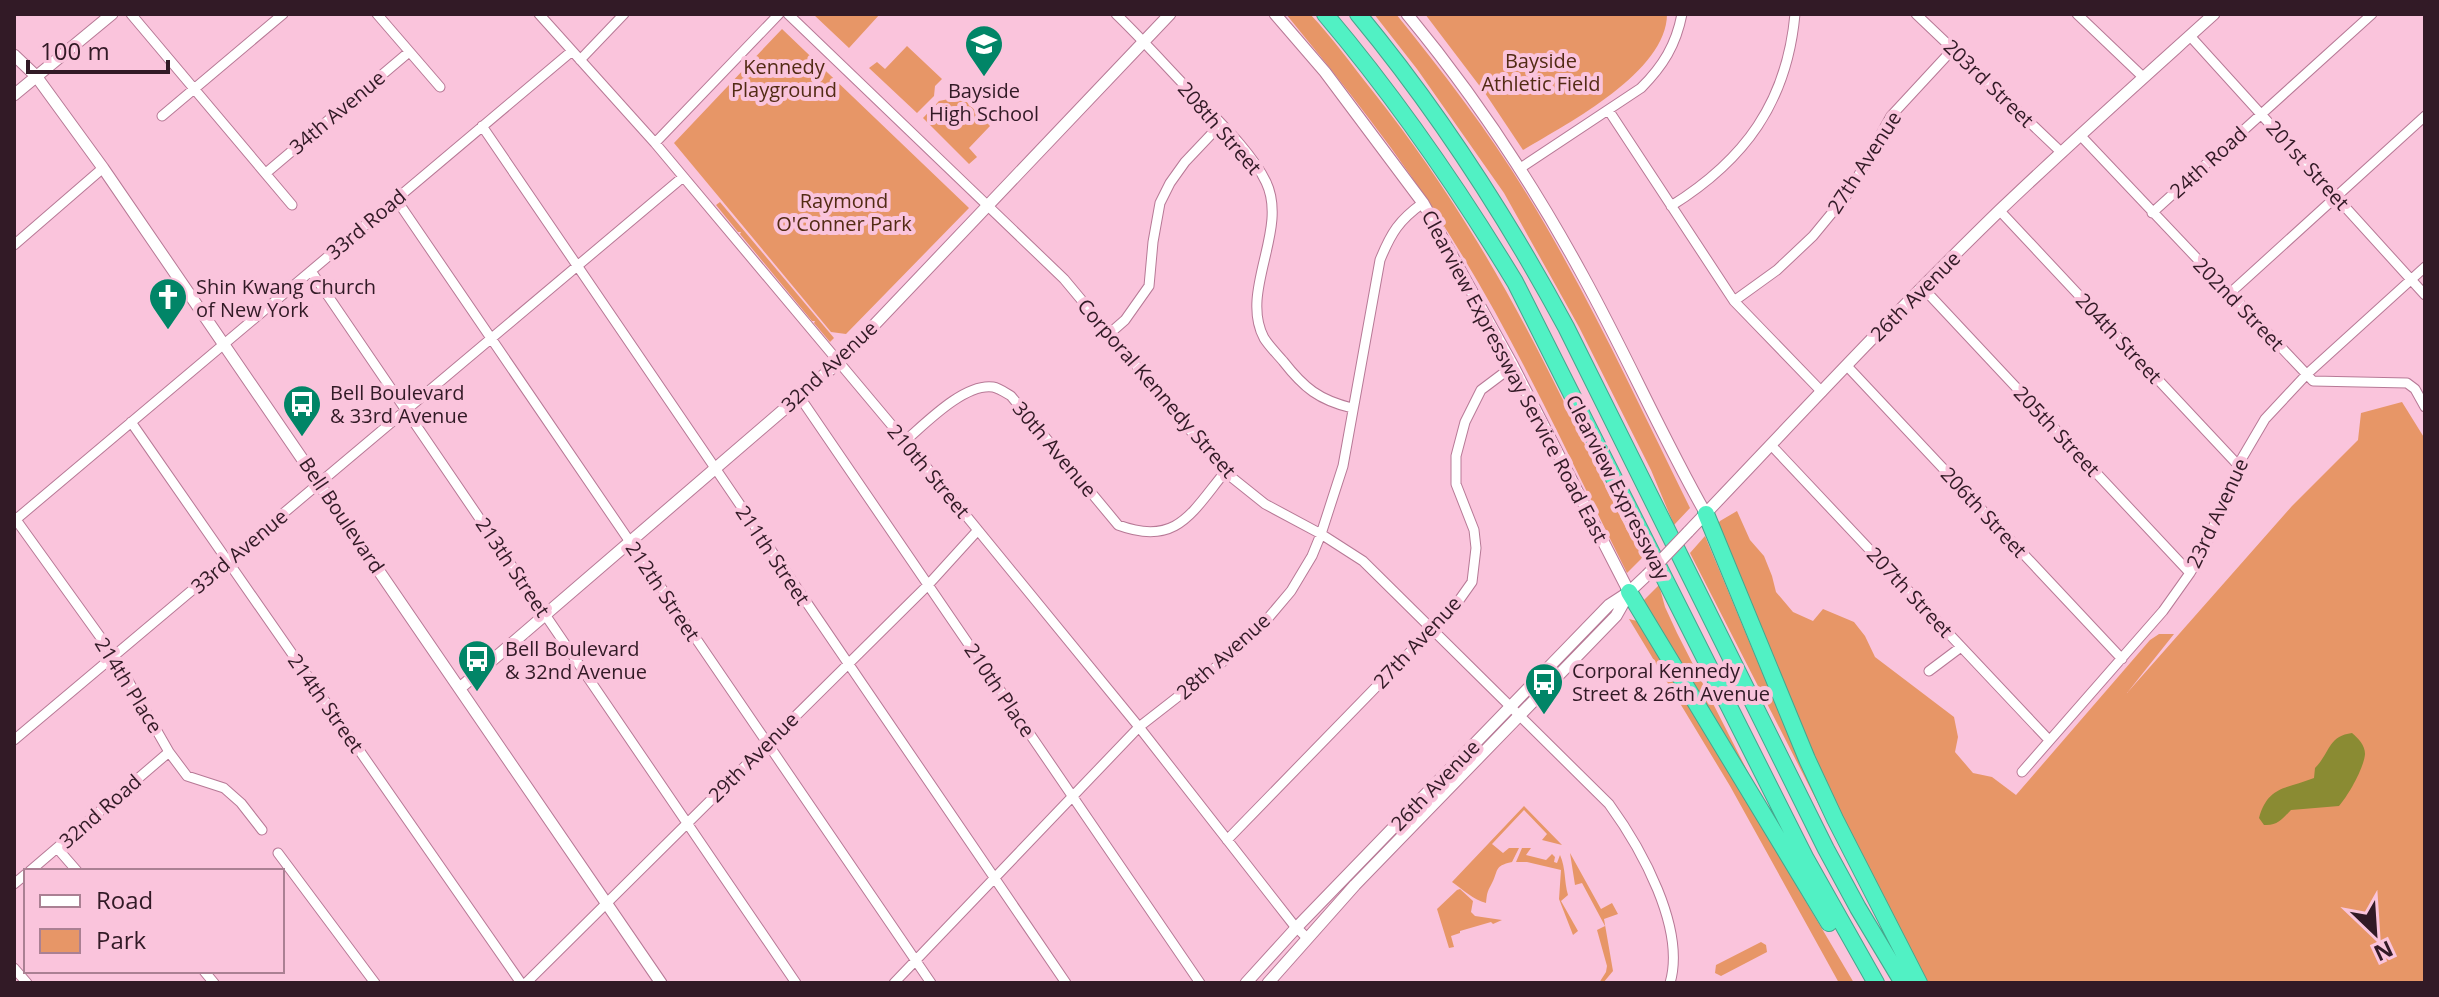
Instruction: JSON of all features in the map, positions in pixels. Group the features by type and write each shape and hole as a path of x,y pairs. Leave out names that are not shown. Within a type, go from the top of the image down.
{"highway":[{"name":"Clearview Expressway","path":"1325,14 1359,53 1409,120 1515,282 1806,859 1876,983"},
{"name":"Clearview Expressway","path":"1358,14 1460,147 1533,267 1566,327 1826,849 1903,983"},
{"path":"1706,514 1807,759 1919,983"},
{"path":"1629,592 1866,983"}],"street":[{"path":"14,95 112,14"},
{"path":"131,14 292,205"},
{"path":"162,116 283,14"},
{"path":"377,14 440,87"},
{"name":"210th Street","path":"539,14 655,143 905,441 1307,938"},
{"path":"580,60 624,14"},
{"path":"655,143 779,14"},
{"name":"Corporal Kennedy Street","path":"788,14 1064,279 1225,472 1265,504 1363,561 1609,804 1624,824 1653,878 1673,947 1670,983"},
{"name":"208th Street","path":"1116,14 1221,124 1250,157 1265,180 1272,197 1270,232 1258,304 1264,337 1307,389 1352,408"},
{"name":"32nd Avenue","path":"460,688 839,362 1170,14"},
{"name":"Clearview Expressway Service Road East","path":"1275,14 1325,72 1423,203 1513,366 1629,592"},
{"path":"1407,14 1447,62 1519,169 1583,274 1706,514"},
{"path":"1519,169 1641,88 1670,53 1682,14"},
{"path":"1671,206 1718,174 1766,112 1786,68 1795,14"},
{"name":"203rd Street","path":"1916,14 2062,153"},
{"path":"2077,14 2143,77"},
{"name":"26th Avenue","path":"1268,983 1609,605 1647,575 2000,211 2214,14"},
{"name":"24th Road","path":"2152,213 2372,14"},
{"name":"201st Street","path":"2190,36 2425,295"},
{"name":"27th Avenue","path":"1734,301 1777,270 1813,236 1850,191 1891,116 1953,49"},
{"name":"33rd Road","path":"15,519 572,51"},
{"name":"34th Avenue","path":"266,173 409,52"},
{"name":"Bell Boulevard","path":"14,55 36,76 103,168 661,983"},
{"path":"1609,111 1734,301 1822,392"},
{"path":"2229,294 2425,116"},
{"path":"1109,334 1125,320 1149,286 1160,203 1170,183 1221,124"},
{"name":"211th Street","path":"482,126 1066,983"},
{"name":"202nd Street","path":"2080,135 2307,374"},
{"path":"14,245 103,168"},
{"name":"33rd Avenue","path":"14,740 683,177"},
{"name":"212th Street","path":"396,199 931,983"},
{"name":"28th Avenue","path":"894,983 1139,727 1225,660 1264,623 1291,591 1312,556 1343,466 1380,260 1391,232 1407,214 1423,203"},
{"name":"204th Street","path":"2000,211 2238,465"},
{"name":"23rd Avenue","path":"2022,772 2163,611 2190,573 2205,548 2238,465 2265,419 2307,374 2425,267"},
{"name":"213th Street","path":"311,271 796,983"},
{"name":"205th Street","path":"1923,288 2190,573"},
{"name":"27th Avenue","path":"1227,840 1455,606 1472,582 1476,548 1474,530 1456,484 1456,456 1465,422 1481,390 1513,366"},
{"name":"206th Street","path":"1847,366 2122,659"},
{"path":"2307,374 2313,381 2407,383 2420,390 2425,407"},
{"name":"30th Avenue","path":"905,441 962,395 994,387 1011,396 1118,525 1138,532 1153,533 1172,528 1190,515 1225,472"},
{"name":"210th Place","path":"799,396 1200,983"},
{"name":"214th Street","path":"131,422 523,983"},
{"name":"207th Street","path":"1771,445 2049,740"},
{"name":"214th Place","path":"15,519 114,656 169,752 187,776 224,788 241,803 262,830"},
{"name":"29th Avenue","path":"523,983 928,585 978,530"},
{"path":"1929,671 1961,647"},
{"name":"26th Avenue","path":"1246,983 1296,928 1516,711"},
{"name":"32nd Road","path":"32,869 169,752"},
{"path":"57,848 75,869"},
{"path":"278,853 375,983"},
{"path":"14,968 27,983"}],"green space":[{"path":"813,14 880,14 849,48"},
{"path":"1286,14 1310,14 1326,32 1414,145 1478,243 1538,350 1629,534 1644,556 1627,573 1520,359 1449,234 1392,149"},
{"path":"1374,14 1396,14 1465,103 1528,196 1572,272 1690,508 1674,525 1651,470 1579,327 1504,193 1417,69"},
{"name":"Bayside Athletic Field","path":"1425,14 1667,14 1663,35 1651,56 1633,76 1588,111 1523,150 1485,93"},
{"name":"Raymond O'Conner Park","path":"782,29 969,208 846,334 831,332 674,143"},
{"path":"907,46 942,79 935,86 934,96 917,113 869,68 877,62 885,69"},
{"path":"957,92 990,126 969,148 977,157 969,164 923,118 939,101 949,99"},
{"path":"720,202 834,338 830,342 716,205"},
{"path":"2402,402 2425,439 2425,983 1924,983 1821,779 1714,529 1720,521 1737,511 1750,540 1764,556 1776,592 1793,612 1813,621 1823,609 1854,622 1875,657 1954,717 1958,737 1955,752 1973,773 1992,777 2016,795 2150,640 2159,634 2174,634 2127,693 2292,506 2358,440 2361,413"},
{"path":"1705,536 1788,734 1847,860 1690,553"},
{"path":"1659,585 1677,633 1780,835 1641,603"},
{"path":"1629,619 1641,622 1854,983 1839,983 1730,786"},
{"path":"1524,806 1562,845 1542,840 1547,834 1524,810 1492,844 1503,853 1509,848 1519,848 1512,862 1497,870 1486,903 1452,882"},
{"path":"1522,848 1531,848 1526,855 1546,860 1552,854 1557,863 1560,855 1568,895 1561,901 1578,931 1573,935 1559,899 1561,870 1516,862"},
{"path":"1570,853 1601,909 1612,903 1618,914 1604,919 1613,971 1603,983 1599,983 1607,966 1597,930 1605,926 1582,883 1575,885"},
{"path":"1460,889 1473,901 1471,912 1475,916 1502,920 1460,931 1451,936 1454,947 1449,948 1437,909"},
{"path":"1761,942 1766,945 1767,952 1721,976 1715,973 1716,965"}],"shaded area":[{"path":"2352,733 2364,748 2364,760 2355,782 2339,806 2291,810 2276,823 2264,825 2259,818 2267,800 2279,790 2314,778 2315,768 2334,741"}],"place":[{"name":"Bayside High School","path":"984,78"},
{"name":"Shin Kwang Church of New York","path":"168,331"},
{"name":"Bell Boulevard & 33rd Avenue","path":"302,438"},
{"name":"Bell Boulevard & 32nd Avenue","path":"477,693"},
{"name":"Corporal Kennedy Street & 26th Avenue","path":"1544,716"}],"park label":[{"name":"Kennedy Playground","path":"784,78"}]}
